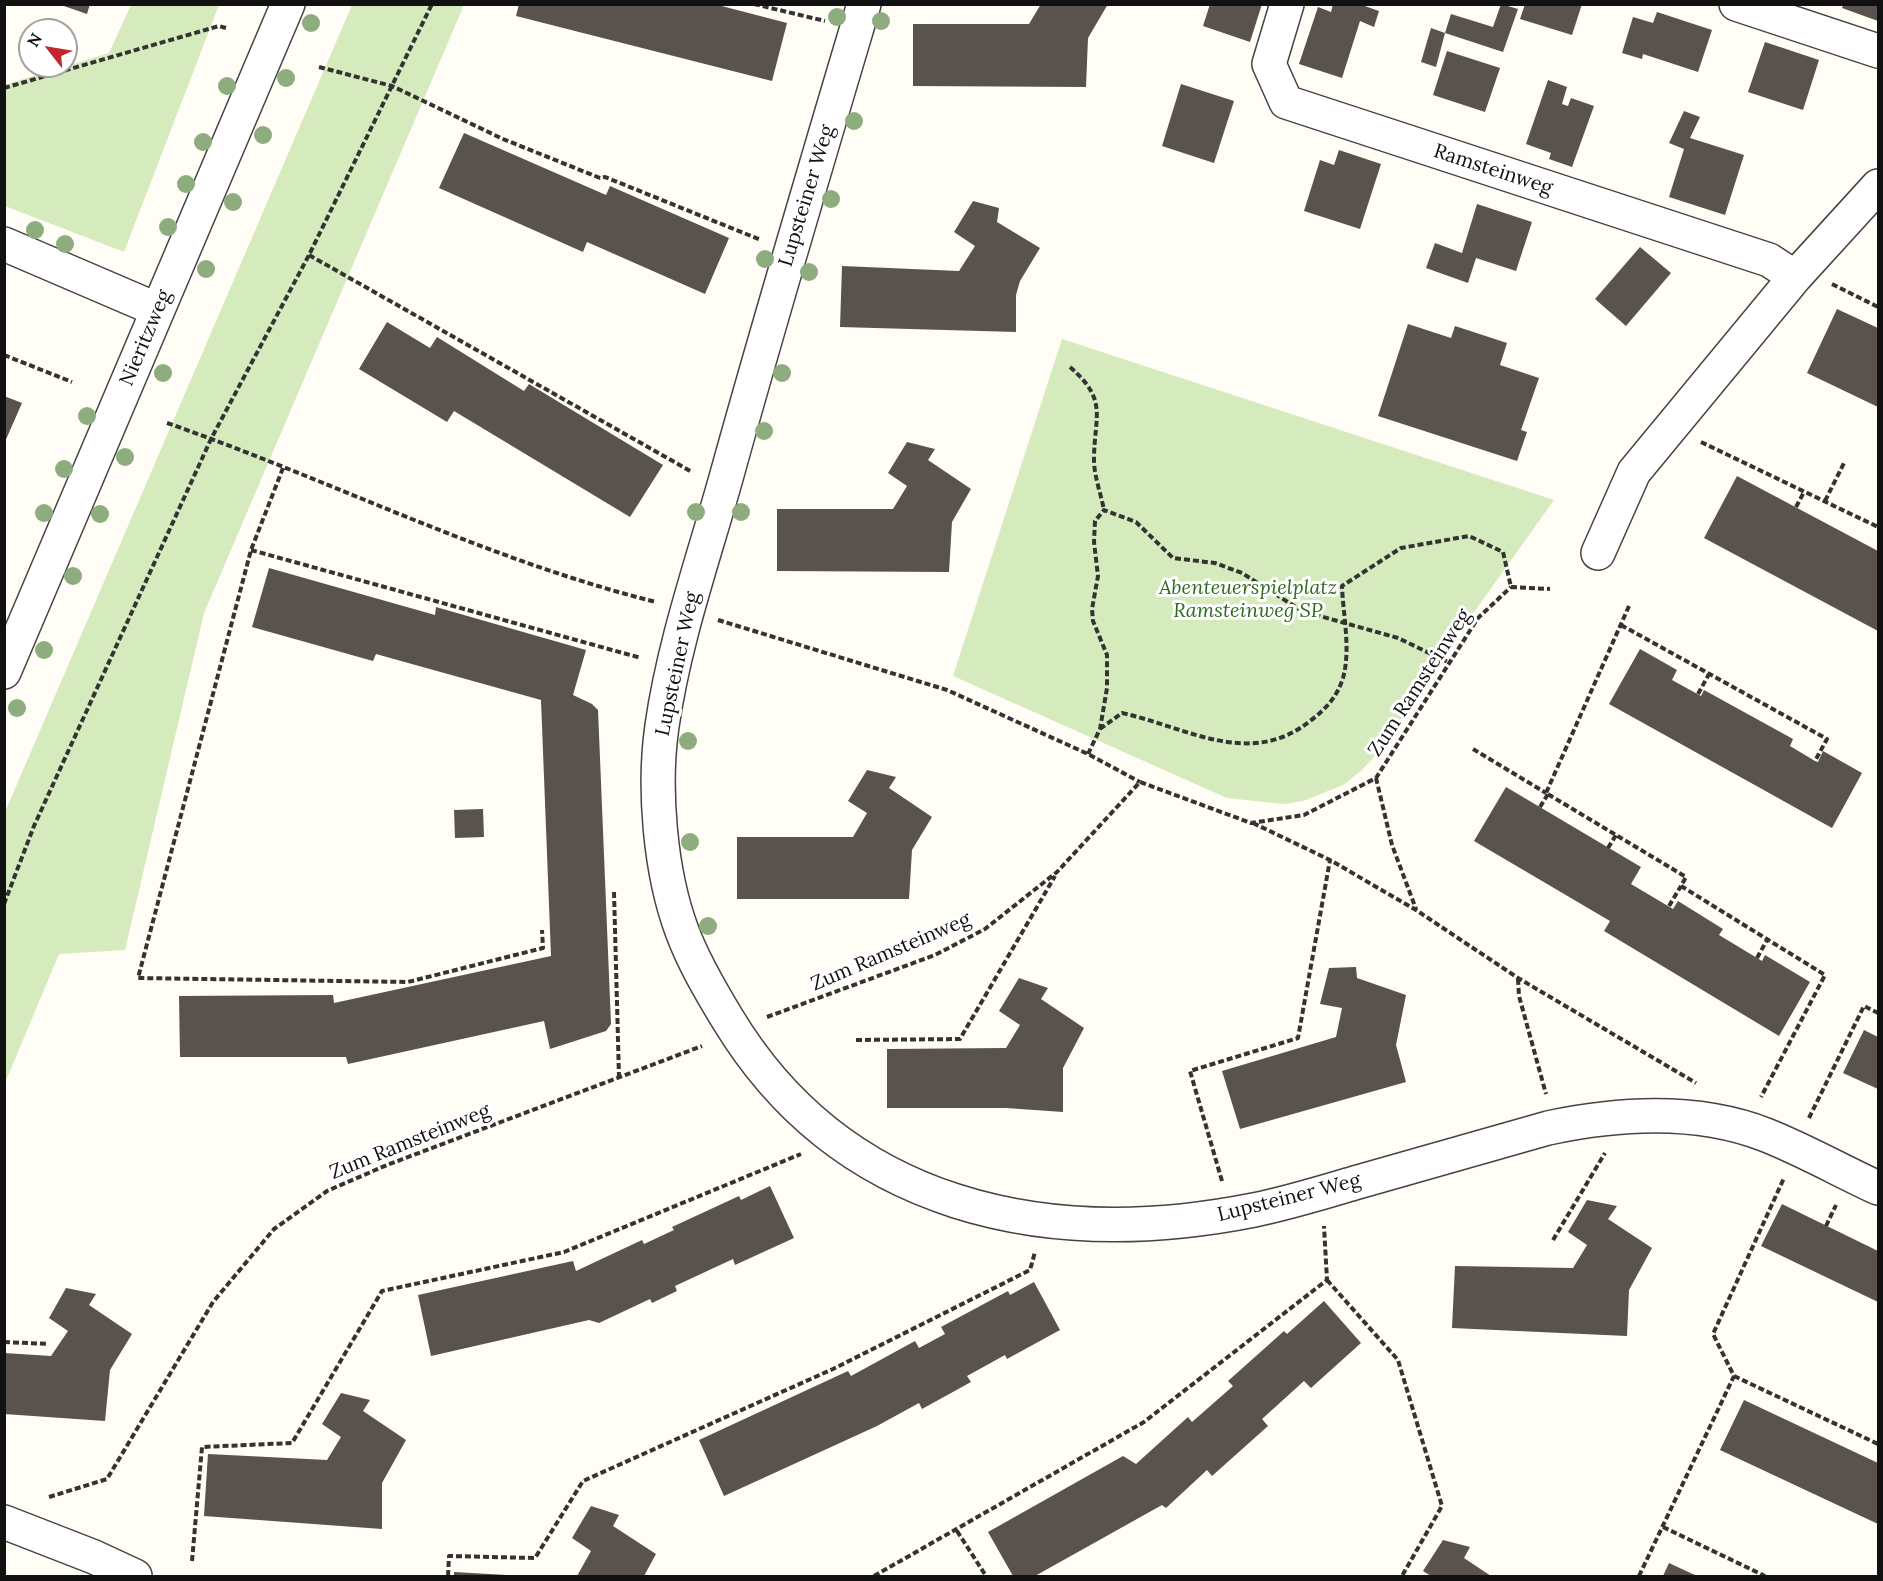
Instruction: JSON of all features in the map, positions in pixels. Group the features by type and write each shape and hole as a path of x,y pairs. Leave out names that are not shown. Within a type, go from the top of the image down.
{"street":[{"name":"Nieritzweg","path":"4,672 288,4"},
{"name":"Lupsteiner Weg","path":"864,4 687,611 662,727 659,778 662,834 674,907 698,968 735,1031 760,1067 800,1109 829,1134 869,1163 901,1180 968,1206 994,1213 1064,1222 1150,1224 1257,1210 1548,1128 1589,1119 1630,1115 1700,1119 1766,1135 1878,1188"},
{"name":"Ramsteinweg","path":"1287,4 1269,64 1286,102 1769,260 1811,279"},
{"path":"1736,4 1878,51"},
{"path":"1598,553 1634,472 1811,279 1878,186"},
{"path":"4,244 158,310"},
{"path":"4,1522 94,1557 135,1576"}],"path":[{"path":"4,904 34,826 211,439 309,255 432,4"},
{"path":"754,4 826,21"},
{"path":"4,88 219,26 226,28"},
{"path":"319,67 392,86 503,140 600,178 605,177 764,241"},
{"path":"309,255 696,474"},
{"path":"1811,279 1878,307"},
{"path":"4,355 72,382"},
{"path":"1070,367 1088,386 1096,400 1098,419 1094,461 1104,510"},
{"path":"167,423 414,521 593,586 659,603"},
{"path":"1695,439 1878,527"},
{"path":"1825,501 1845,461"},
{"path":"283,468 251,550 138,978 408,982 543,948 542,930"},
{"path":"1796,507 1804,492"},
{"path":"1104,510 1136,522 1173,558 1215,563 1242,573 1302,611 1398,638 1450,663"},
{"path":"1088,754 1100,729 1107,688 1107,655 1093,621 1092,609 1098,576 1094,542 1095,520 1104,510"},
{"path":"1100,729 1122,713 1222,741 1254,744 1279,740 1300,730 1331,704 1342,678 1346,644 1342,586 1401,548 1469,536 1503,552 1511,587 1550,589"},
{"path":"251,550 642,658"},
{"name":"Zum Ramsteinweg","path":"758,1021 935,955 985,929 1057,872 1140,782 1251,823 1304,815 1376,778 1478,618 1511,587"},
{"path":"1540,807 1629,606"},
{"path":"717,619 947,690 1088,754 1140,782"},
{"path":"1621,625 1827,739 1815,761"},
{"path":"1698,694 1709,674"},
{"path":"1473,749 1686,877 1669,906"},
{"path":"1376,778 1392,844 1416,910"},
{"path":"1251,823 1330,860 1416,910 1518,978 1702,1086"},
{"path":"1608,848 1616,835"},
{"path":"1224,1190 1190,1071 1298,1038 1330,860"},
{"path":"856,1040 960,1039 1057,872"},
{"path":"1681,886 1825,975 1761,1098"},
{"path":"614,892 619,1077"},
{"path":"1757,958 1767,940"},
{"path":"1518,978 1519,996 1548,1101"},
{"path":"1803,1128 1864,1006 1878,1013"},
{"name":"Zum Ramsteinweg","path":"49,1497 107,1479 213,1302 274,1229 337,1187 387,1165 702,1046"},
{"path":"192,1561 202,1447 292,1443 382,1291 564,1252 805,1152"},
{"path":"1553,1240 1606,1152"},
{"path":"1786,1175 1713,1334 1734,1376 1878,1444"},
{"path":"1826,1226 1838,1200"},
{"path":"1324,1217 1327,1280 1398,1360 1442,1506 1402,1576"},
{"path":"448,1576 449,1556 534,1558 583,1481 833,1369 1030,1270 1036,1249"},
{"path":"874,1576 957,1531 1144,1422 1327,1280"},
{"path":"4,1342 49,1344"},
{"path":"1639,1576 1734,1376"},
{"path":"1663,1527 1765,1576"},
{"path":"957,1531 986,1576"}],"green space":[{"path":"131,5 219,5 124,252 5,206 4,85 27,78 78,78 78,62 109,53"},
{"path":"352,5 464,5 204,613 125,950 59,954 5,1083 5,812"},
{"name":"Abenteuerspielplatz Ramsteinweg SP","path":"1062,339 1554,500 1447,650 1377,754 1343,785 1303,801 1284,804 1227,798 953,676"}],"building":[{"path":"58,4 90,4 87,14"},
{"path":"519,4 714,4 787,23 772,81 516,16"},
{"path":"1041,4 1108,4 1088,38 1086,87 913,86 913,24 1029,24"},
{"path":"1210,4 1262,4 1250,42 1203,26"},
{"path":"1333,4 1359,4 1379,11 1374,27 1360,21 1342,78 1299,64 1318,7 1331,12"},
{"path":"1501,4 1518,9 1503,52 1445,33 1451,14 1493,27"},
{"path":"1525,4 1582,4 1572,35 1520,19"},
{"path":"1844,4 1878,4 1878,21 1842,8"},
{"path":"1657,12 1712,30 1698,72 1643,54 1642,59 1622,53 1633,17 1653,23"},
{"path":"1431,28 1445,33 1436,67 1421,62"},
{"path":"1765,42 1819,60 1803,110 1748,92"},
{"path":"1447,51 1500,68 1485,112 1433,95"},
{"path":"1548,80 1567,87 1562,104 1568,106 1571,98 1594,106 1572,167 1549,159 1551,153 1526,144"},
{"path":"1181,84 1234,101 1214,163 1162,146"},
{"path":"1684,111 1700,117 1690,138 1744,155 1725,215 1669,197 1684,149 1669,143"},
{"path":"464,133 606,195 610,186 729,238 705,294 587,242 583,252 439,188"},
{"path":"1339,150 1381,164 1360,229 1304,211 1320,160 1334,165"},
{"path":"973,201 999,208 997,222 1040,248 1020,281 1016,295 1016,332 840,327 842,266 959,271 975,246 954,232"},
{"path":"1477,204 1532,222 1516,271 1476,258 1468,283 1426,268 1435,243 1462,253"},
{"path":"1640,247 1671,273 1626,326 1595,299"},
{"path":"1837,309 1878,328 1878,407 1807,373"},
{"path":"387,322 430,348 437,337 524,391 529,384 663,465 630,517 454,411 447,422 359,369"},
{"path":"1408,324 1451,338 1455,326 1507,343 1500,365 1539,378 1521,430 1527,432 1517,461 1378,416"},
{"path":"4,396 22,403 4,444"},
{"path":"907,442 935,449 928,460 971,489 952,522 949,572 777,571 777,509 893,509 907,486 888,473"},
{"path":"1737,476 1878,551 1878,631 1704,538"},
{"path":"269,568 435,615 436,607 586,650 573,695 592,704 598,710 611,1024 606,1031 550,1049 544,1021 348,1064 346,1057 180,1057 179,996 333,995 334,1003 551,956 541,700 376,654 373,661 252,627"},
{"path":"1640,649 1677,670 1672,680 1701,696 1704,690 1793,739 1790,746 1815,761 1818,762 1823,751 1862,773 1832,828 1609,704"},
{"path":"867,770 896,777 889,788 932,817 912,850 909,899 737,899 737,837 853,837 867,813 848,801"},
{"path":"1506,787 1641,867 1631,884 1673,909 1678,901 1723,929 1719,935 1762,961 1765,955 1810,982 1779,1036 1604,931 1610,921 1474,841"},
{"path":"483,809 484,837 455,838 454,810"},
{"path":"1356,967 1357,978 1406,995 1396,1045 1406,1082 1240,1129 1222,1071 1336,1037 1342,1008 1320,1004 1329,968"},
{"path":"1019,978 1048,988 1041,999 1084,1028 1063,1068 1063,1112 1006,1108 887,1108 887,1049 1006,1048 1020,1025 999,1011"},
{"path":"1864,1030 1878,1037 1878,1089 1843,1073"},
{"path":"770,1186 794,1238 735,1265 733,1259 675,1286 677,1291 652,1303 650,1299 599,1323 589,1320 431,1356 418,1295 573,1261 576,1271 642,1240 644,1244 674,1230 672,1227 739,1196 741,1200"},
{"path":"1587,1200 1617,1206 1608,1219 1652,1248 1629,1290 1627,1336 1452,1328 1455,1266 1573,1268 1587,1245 1568,1232"},
{"path":"1782,1204 1878,1251 1878,1302 1761,1246"},
{"path":"1034,1282 1060,1330 1007,1359 1005,1355 967,1376 971,1382 922,1409 919,1403 877,1426 724,1496 699,1440 848,1371 851,1376 915,1341 919,1348 945,1334 941,1327 1008,1291 1010,1295"},
{"path":"66,1288 96,1294 89,1305 132,1334 110,1370 105,1421 4,1414 4,1353 51,1356 68,1331 49,1318"},
{"path":"1324,1301 1361,1343 1311,1388 1304,1381 1262,1419 1268,1426 1212,1476 1207,1470 1166,1508 1162,1505 1035,1576 1013,1576 988,1532 1123,1456 1136,1464 1188,1417 1192,1422 1233,1386 1228,1381 1284,1331 1287,1334"},
{"path":"341,1393 370,1400 363,1411 406,1440 382,1483 382,1529 204,1516 208,1454 327,1460 341,1437 322,1424"},
{"path":"1744,1400 1878,1463 1878,1524 1720,1450"},
{"path":"591,1506 619,1515 613,1526 656,1554 644,1576 577,1576 591,1551 572,1538"},
{"path":"1443,1540 1470,1547 1464,1558 1491,1576 1431,1576 1423,1571"},
{"path":"1669,1563 1697,1576 1663,1576"},
{"path":"454,1572 507,1575 507,1576 454,1576"}]}
